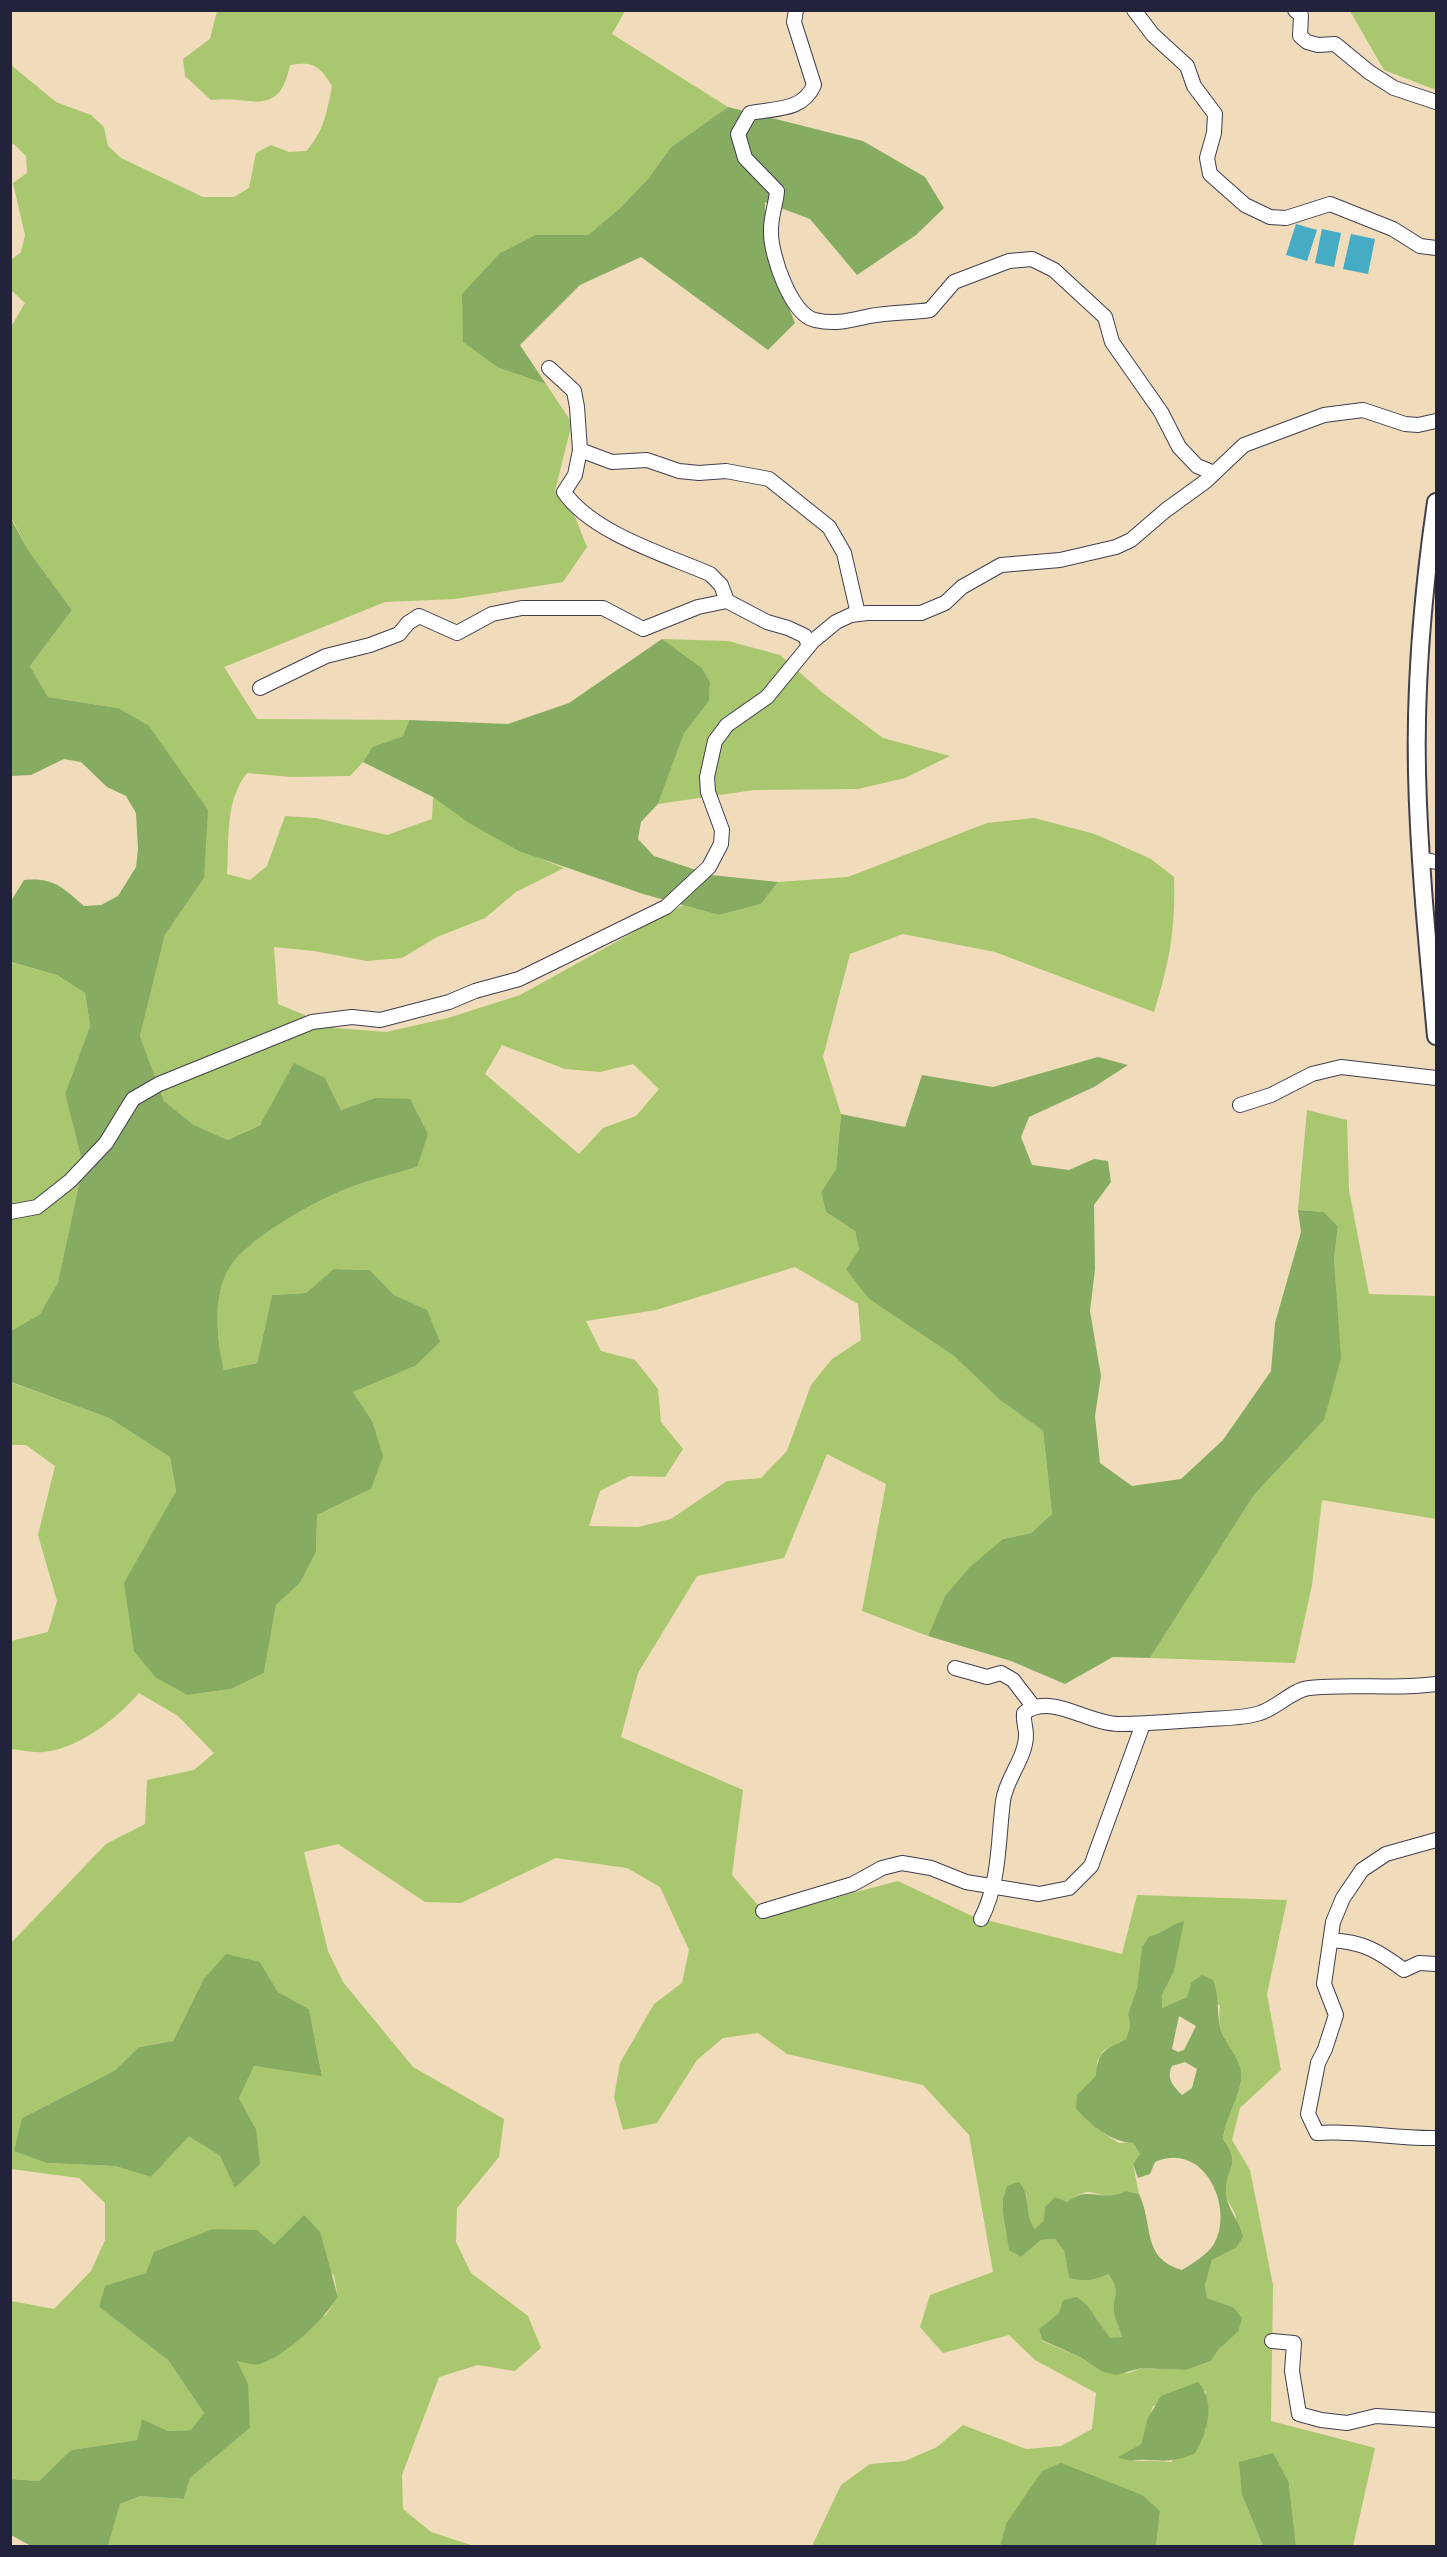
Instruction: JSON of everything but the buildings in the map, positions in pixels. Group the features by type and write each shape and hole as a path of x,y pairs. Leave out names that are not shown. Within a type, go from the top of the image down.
{"main road":[{"path":"1436,507 1420,632 1417,772 1429,861 1437,1036"}],"street":[{"path":"796,10 794,22 814,85 809,98 797,105 750,113 738,134 745,158 777,191 771,233 773,250 791,298 801,310 812,320 855,322 870,316 930,310 954,282 1009,261 1032,259 1054,270 1105,316 1112,342 1161,412 1179,447 1197,466 1214,473"},
{"path":"1134,10 1153,35 1187,66 1194,86 1215,114 1214,133 1206,158 1210,174 1245,205 1270,217 1286,218 1330,204 1394,229 1420,246 1437,248"},
{"path":"1295,10 1301,15 1300,36 1307,42 1335,44 1394,88 1437,102"},
{"path":"549,368 574,391 580,450 575,475 564,492 573,505 615,532 710,574 721,585 727,601"},
{"path":"10,1212 37,1206 70,1181 106,1143 133,1099 159,1084 312,1022 352,1017 380,1020 449,1002 475,991 519,979 666,907 709,867 721,844 722,830 708,792 707,777 710,755 715,741 727,725 767,697 809,646 836,622 858,614 921,613 945,603 962,587 1001,565 1059,560 1116,547 1131,540 1214,473 1244,445 1324,415 1363,410 1405,424 1418,425 1437,421"},
{"path":"580,450 612,462 647,460 679,471 699,473 726,471 769,479 829,527 844,553 858,614"},
{"path":"260,688 326,656 370,645 399,634 408,623 419,616 457,633 492,614 522,608 603,608 643,629 698,607 727,601 767,622 805,636 809,646"},
{"path":"1240,1105 1271,1095 1312,1074 1341,1067 1437,1078"},
{"path":"955,1668 987,1677 1001,1673 1013,1680 1034,1706"},
{"path":"981,1919 999,1855 1003,1800 1009,1777 1020,1757 1026,1736 1023,1723 1024,1713 1034,1706 1053,1705 1082,1717 1110,1724 1143,1724 1261,1713 1305,1689 1360,1684 1405,1688 1437,1684"},
{"path":"763,1911 853,1884 882,1868 902,1863 931,1868 966,1882 1039,1894 1069,1888 1091,1866 1143,1724"},
{"path":"1437,1840 1386,1854 1362,1870 1343,1898 1333,1922 1324,1984 1336,2015 1318,2063 1308,2114 1317,2133 1347,2131 1401,2139 1437,2138"},
{"path":"1330,1940 1350,1941 1374,1948 1404,1970 1419,1963 1437,1964"},
{"path":"1272,2341 1294,2343 1292,2371 1299,2414 1321,2420 1347,2423 1376,2416 1437,2420"}],"green space":[{"path":"217,11 625,11 612,34 728,107 671,147 648,179 620,208 588,235 535,235 500,253 499,368 546,384 572,423 555,491 575,517 587,547 563,582 455,599 385,602 224,667 257,719 409,720 403,736 372,747 363,762 350,776 291,777 247,773 235,795 229,821 227,874 250,880 267,866 285,816 316,818 387,835 432,819 433,797 496,837 564,868 516,892 485,918 437,937 402,958 367,961 314,951 274,947 278,1004 336,1028 386,1032 448,1018 520,995 683,905 719,915 761,904 778,882 848,877 987,823 1034,818 1095,834 1151,859 1174,877 1174,913 1170,946 1154,1012 995,952 903,934 850,954 823,1057 841,1114 836,1169 821,1192 826,1212 855,1231 869,1299 954,1356 1000,1400 1043,1431 1052,1514 1031,1533 1003,1539 945,1596 928,1636 862,1611 886,1484 827,1454 784,1558 697,1576 638,1673 621,1737 743,1790 732,1875 763,1911 781,1912 898,1881 974,1917 1122,1954 1137,1895 1287,1900 1267,1994 1281,2070 1240,2108 1232,2140 1250,2170 1273,2285 1271,2421 1375,2448 1353,2546 1296,2546 1289,2483 1242,2495 1263,2546 1156,2546 1160,2511 1006,2524 1000,2546 812,2546 841,2485 870,2464 905,2461 937,2447 963,2425 1026,2449 1061,2446 1092,2429 1096,2393 1035,2360 1009,2335 943,2353 920,2327 930,2295 993,2272 969,2135 923,2085 787,2054 758,2033 723,2038 697,2060 657,2123 623,2130 614,2097 620,2063 654,2004 682,1983 689,1950 660,1887 627,1868 556,1858 461,1903 425,1902 338,1844 304,1852 328,1951 343,1982 413,2067 504,2119 499,2157 457,2208 456,2242 471,2273 528,2316 541,2348 515,2371 478,2365 439,2377 402,2475 403,2509 431,2532 474,2546 108,2546 120,2504 140,2496 184,2499 190,2478 250,2428 237,2361 326,2315 338,2297 334,2275 274,2245 146,2273 99,2307 168,2360 204,2413 192,2430 168,2431 142,2419 137,2440 71,2450 39,2481 11,2479 11,2301 54,2309 91,2271 105,2240 105,2203 79,2178 11,2169 11,1943 106,1844 145,1824 147,1780 194,1770 214,1753 178,1716 139,1693 109,1722 70,1745 44,1752 11,1749 11,1641 48,1632 57,1601 38,1535 55,1466 26,1445 11,1445 10,1382 109,1418 170,1457 176,1491 125,1583 156,1678 187,1695 231,1689 264,1673 276,1605 300,1583 316,1552 317,1515 371,1489 372,1421 352,1392 415,1366 426,1310 394,1295 370,1270 335,1269 306,1293 272,1295 257,1363 224,1370 219,1345 218,1304 224,1278 239,1255 267,1232 337,1193 417,1167 375,1098 341,1110 325,1078 259,1125 228,1140 194,1125 164,1101 140,1036 165,935 204,878 118,708 48,697 30,666 72,610 28,550 11,517 11,327 25,303 11,290 11,260 21,252 25,235 13,183 27,173 26,156 14,144 11,145 11,65 56,102 91,115 104,127 108,146 121,158 203,197 234,197 249,188 256,153 271,145 289,152 306,151 321,129 332,86 316,66 298,64 290,65 285,82 278,93 270,99 261,101 211,100 185,76 183,59 210,39","holes":["502,1045 565,1069 600,1072 633,1064 659,1089 636,1116 603,1128 579,1154 485,1074","795,1267 858,1304 861,1340 832,1359 811,1385 787,1451 761,1478 727,1481 671,1519 638,1527 589,1526 600,1491 630,1476 665,1477 683,1449 661,1422 658,1389 635,1360 601,1351 586,1321 656,1310","1183,1921 1174,1971 1162,1995 1162,2008 1187,1997 1191,1983 1220,2006 1221,2029 1241,2073 1240,2088 1226,2124 1223,2139 1232,2155 1226,2192 1236,2218 1236,2248 1212,2260 1205,2285 1207,2298 1233,2307 1238,2332 1218,2350 1211,2361 1186,2370 1141,2368 1129,2373 1103,2372 1080,2357 1042,2341 1039,2329 1059,2313 1095,2316 1110,2339 1122,2337 1113,2308 1115,2287 1108,2274 1089,2280 1069,2278 1064,2251 1055,2239 1041,2240 1021,2257 1027,2192 1027,2219 1035,2229 1061,2206 1084,2193 1090,2192 1111,2197 1126,2191 1139,2194 1133,2164 1140,2154 1133,2143 1119,2143 1096,2128 1097,2062 1103,2051 1126,2039 1130,2026 1128,2014 1137,1988 1142,1947 1149,1936","260,1962 278,1992 309,2009 322,2075 254,2066 239,2098 256,2129 236,2187 220,2156 189,2135 151,2177 115,2166 47,2163 22,2118 114,2071 139,2047 173,2041 203,1980","1206,2391 1206,2430 1171,2462 1137,2461 1119,2457 1141,2444 1153,2406"]},
{"path":"1350,11 1436,11 1436,90 1384,70"},
{"path":"728,107 863,141 925,177 944,208 916,235 857,275 810,219 765,202 765,249 795,323 768,350 641,257 580,285 520,345 546,384 499,368 463,342 462,294 500,253 535,235 588,235 620,208 648,179 671,147"},
{"path":"10,517 28,550 72,610 30,666 48,697 118,708 149,726 208,810 204,878 165,935 140,1036 164,1101 194,1125 228,1140 260,1125 294,1063 325,1078 341,1110 375,1098 410,1099 428,1134 417,1167 351,1187 303,1210 268,1232 239,1255 224,1278 218,1304 218,1332 224,1370 257,1363 272,1295 306,1293 334,1269 370,1270 394,1295 427,1310 440,1342 415,1366 353,1392 372,1421 383,1456 371,1489 317,1515 316,1552 300,1583 276,1605 264,1673 231,1689 187,1695 156,1678 134,1651 124,1583 176,1491 170,1457 109,1418 11,1382 11,1331 40,1314 58,1282 83,1165 65,1094 90,1026 85,993 57,975 11,962 11,901 24,880 43,880 57,885 84,906 101,905 118,896 136,867 138,849 136,813 126,796 107,787 81,762 64,759 31,775 11,776"},
{"path":"662,639 728,641 780,655 823,693 883,738 950,756 905,778 858,789 754,790 658,804 684,732 709,701 710,682 702,668"},
{"path":"662,639 702,668 710,682 709,701 684,733 658,804 641,822 638,839 654,856 711,875 778,882 761,904 719,915 643,894 519,851 469,823 433,797 363,762 372,747 403,736 409,720 508,724 569,703"},
{"path":"10,962 57,975 85,993 90,1026 65,1094 83,1165 58,1282 40,1314 11,1331"},
{"path":"1098,1057 1128,1065 1094,1087 1029,1117 1021,1137 1032,1165 1069,1170 1094,1159 1108,1161 1111,1182 1094,1205 1095,1269 1090,1311 1101,1376 1095,1416 1100,1463 1132,1486 1181,1479 1223,1440 1271,1371 1275,1323 1301,1232 1298,1210 1324,1212 1338,1226 1334,1260 1341,1358 1324,1420 1254,1495 1150,1658 1113,1657 1065,1684 1011,1661 928,1636 945,1596 970,1567 1003,1539 1031,1533 1052,1514 1043,1431 1000,1400 954,1356 869,1299 846,1269 859,1250 855,1231 826,1212 821,1192 836,1169 841,1114 905,1127 922,1075 993,1087"},
{"path":"1307,1110 1347,1120 1349,1190 1369,1294 1436,1296 1436,1519 1322,1500 1312,1585 1295,1663 1150,1658 1254,1495 1324,1420 1336,1295 1334,1260 1338,1226 1324,1212 1298,1210"},
{"path":"1184,1921 1174,1971 1162,1995 1162,2008 1187,1997 1191,1983 1202,1975 1213,1980 1221,2030 1240,2067 1241,2081 1223,2139 1232,2155 1232,2166 1226,2184 1227,2198 1243,2237 1236,2248 1212,2260 1205,2285 1207,2298 1233,2307 1242,2318 1238,2332 1218,2350 1211,2361 1186,2370 1141,2368 1116,2375 1103,2372 1080,2357 1042,2340 1039,2329 1059,2313 1063,2300 1077,2297 1087,2305 1110,2338 1122,2337 1113,2308 1115,2286 1108,2274 1089,2280 1069,2278 1064,2251 1055,2239 1041,2240 1021,2257 1009,2250 1003,2199 1007,2186 1019,2182 1025,2194 1031,2223 1035,2229 1044,2220 1045,2207 1055,2197 1067,2202 1082,2195 1109,2196 1126,2191 1139,2194 1154,2249 1169,2265 1182,2270 1204,2255 1214,2244 1220,2229 1221,2213 1211,2181 1201,2169 1188,2160 1172,2158 1155,2162 1150,2174 1138,2178 1133,2164 1140,2154 1133,2143 1117,2140 1102,2132 1076,2108 1077,2095 1096,2076 1101,2056 1108,2049 1126,2039 1130,2026 1128,2014 1137,1988 1142,1947 1149,1936","holes":["1179,2016 1196,2026 1184,2050 1178,2052 1172,2049","1185,2062 1197,2069 1192,2088 1182,2095 1173,2085 1170,2070 1172,2066"]},
{"path":"226,1954 260,1962 278,1992 309,2009 322,2076 254,2066 239,2098 256,2129 260,2164 235,2188 220,2156 189,2136 151,2177 115,2166 47,2163 14,2151 22,2118 114,2071 139,2047 173,2041 203,1980"},
{"path":"304,2215 320,2232 338,2297 314,2326 281,2353 258,2364 237,2361 248,2384 250,2428 190,2478 184,2499 140,2496 120,2504 108,2546 31,2546 11,2535 11,2479 39,2481 71,2450 137,2440 142,2419 168,2431 191,2430 204,2413 168,2360 99,2307 105,2286 146,2273 154,2252 213,2229 257,2230 274,2245"},
{"path":"1198,2382 1207,2398 1208,2417 1200,2445 1195,2453 1166,2461 1130,2460 1118,2457 1141,2444 1148,2418 1161,2396"},
{"path":"1273,2453 1289,2483 1296,2546 1263,2546 1242,2495 1239,2462"},
{"path":"1061,2463 1142,2495 1160,2511 1156,2546 1000,2546 1006,2524 1042,2471"}],"water":[{"path":"1296,224 1317,230 1307,261 1286,255"},
{"path":"1322,229 1341,233 1334,267 1315,263"},
{"path":"1351,234 1375,239 1368,274 1343,269"}]}
